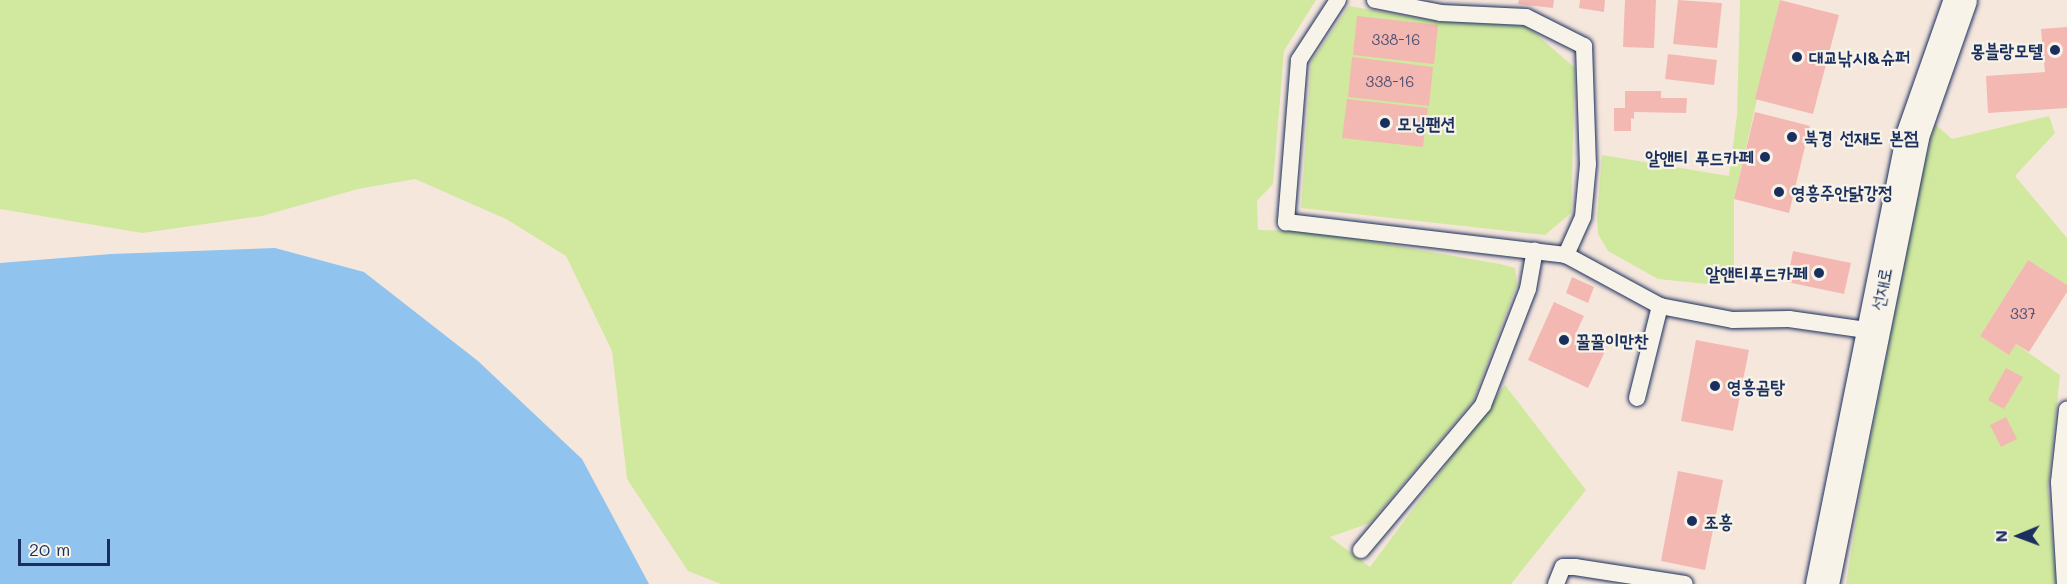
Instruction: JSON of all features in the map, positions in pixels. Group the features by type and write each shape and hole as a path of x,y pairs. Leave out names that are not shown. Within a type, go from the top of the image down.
{"street":[{"name":"선재로","path":"1822,584 1912,136 1960,0"}],"lane":[{"path":"1338,0 1299,60 1286,222 1566,255 1660,306 1733,320 1789,319 1873,331"},
{"path":"1375,0 1441,13 1526,17 1584,46 1588,164 1583,217 1566,255"},
{"path":"1360,550 1483,405 1528,289 1535,251"},
{"path":"1637,398 1660,306"},
{"path":"2065,584 2059,482 2067,409"},
{"path":"1556,584 1563,567 1575,567 1685,584"}],"green space":[{"path":"0,0 1316,0 1284,51 1273,184 1257,201 1258,230 1310,231 1500,264 1515,268 1517,284 1473,401 1370,523 1330,537 1370,567 1505,385 1586,490 1511,584 721,584 688,571 627,479 612,351 566,256 506,219 415,179 358,189 262,216 142,233 0,209"},
{"path":"1740,0 1780,0 1734,199 1734,283 1716,285 1658,279 1608,251 1598,234 1597,218 1602,155 1729,176 1737,115"},
{"path":"1349,6 1437,21 1527,26 1575,68 1571,213 1545,235 1301,208 1311,62"},
{"path":"2049,116 2055,133 2015,176 2067,238 2067,285 2028,260 1980,336 2009,354 2016,344 2060,375 2048,488 2056,584 1846,584 1863,477 1923,169 1935,124 1952,139"}],"water":[{"path":"275,248 364,272 478,361 582,459 649,584 0,584 0,263 111,254"}],"building":[{"path":"1519,0 1554,0 1553,8 1518,4"},
{"path":"1580,0 1605,0 1604,12 1579,8"},
{"path":"1625,0 1656,0 1654,48 1623,47"},
{"path":"1678,0 1722,3 1717,48 1673,44"},
{"name":"대교낚시&슈퍼","path":"1780,0 1839,15 1813,114 1755,99"},
{"path":"1357,16 1438,25 1434,64 1353,55"},
{"name":"몽블랑모텔","path":"2067,27 2067,108 1988,113 1986,76 2045,72 2041,29"},
{"path":"1668,54 1717,60 1714,85 1665,79"},
{"path":"1352,57 1433,67 1429,106 1348,97"},
{"path":"1625,91 1661,91 1661,98 1687,98 1686,113 1634,112 1634,119 1631,118 1631,131 1614,131 1614,108 1625,108"},
{"name":"모닝팬션","path":"1347,99 1428,108 1423,147 1342,138"},
{"path":"1755,112 1810,126 1789,213 1734,199"},
{"name":"알앤티푸드카페","path":"1793,251 1851,263 1844,294 1787,282"},
{"path":"2028,260 2067,285 2067,292 2029,352 2016,344 2009,355 1980,336"},
{"path":"1572,277 1594,287 1588,303 1566,293"},
{"name":"꿀꿀이만찬","path":"1554,302 1584,316 1576,333 1607,347 1588,388 1528,360"},
{"name":"영흥곰탕","path":"1696,340 1749,350 1733,431 1681,421"},
{"path":"2006,368 2023,377 2004,409 1988,400"},
{"path":"2006,417 2017,439 2001,447 1990,425"},
{"name":"조흥","path":"1678,471 1723,480 1705,570 1661,561"}],"place":[{"name":"몽블랑모텔","path":"2055,50"},
{"name":"대교낚시&슈퍼","path":"1797,57"},
{"name":"모닝팬션","path":"1385,123"},
{"name":"북경 선재도 본점","path":"1792,137"},
{"name":"알앤티 푸드카페","path":"1765,157"},
{"name":"영흥주안닭강정","path":"1779,192"},
{"name":"알앤티푸드카페","path":"1819,273"},
{"name":"꿀꿀이만찬","path":"1564,340"},
{"name":"영흥곰탕","path":"1715,386"},
{"name":"조흥","path":"1692,521"}]}
